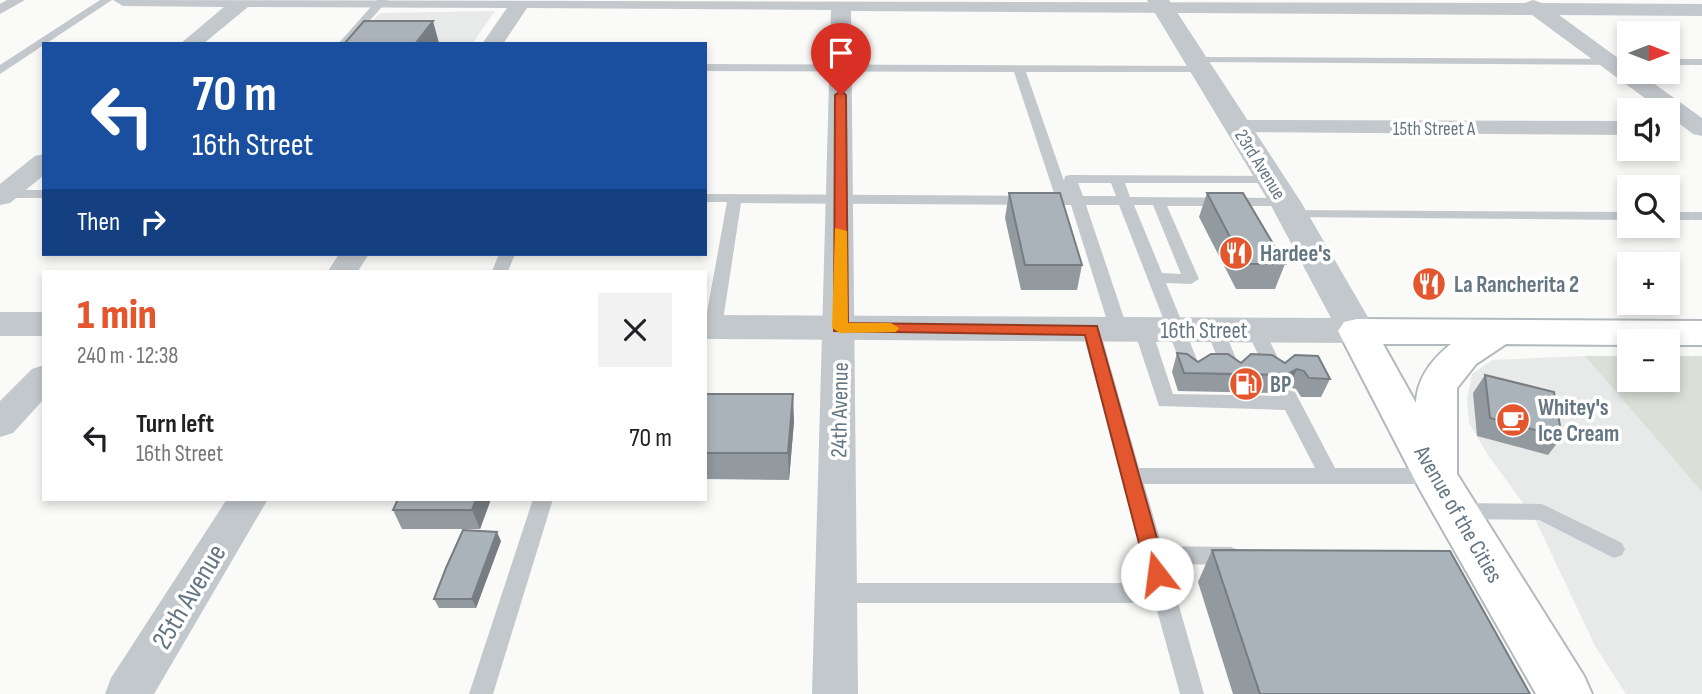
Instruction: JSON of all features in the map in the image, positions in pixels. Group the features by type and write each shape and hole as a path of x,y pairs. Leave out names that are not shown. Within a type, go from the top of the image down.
{"main road":[{"name":"16th Street","path":"1357,331 1702,333"},
{"name":"Avenue of the Cities","path":"1357,331 1458,525 1564,694"},
{"path":"1458,525 1437,388 1450,362 1498,332"}],"street":[{"path":"0,3 5,0"},
{"path":"0,10 18,0"},
{"path":"123,0 1531,4 1702,9"},
{"path":"193,42 244,1"},
{"path":"493,42 522,1"},
{"name":"24th Avenue","path":"835,694 841,3"},
{"name":"23rd Avenue","path":"1160,3 1283,199 1357,331"},
{"path":"1531,4 1617,61"},
{"path":"1647,84 1702,128"},
{"name":"15th Street A","path":"1238,127 1617,128"},
{"path":"1680,128 1702,128"},
{"path":"1,195 42,164"},
{"path":"0,324 42,324"},
{"name":"16th Street","path":"709,327 1357,331"},
{"path":"0,424 42,379"},
{"name":"25th Avenue","path":"128,694 247,501"}],"lane":[{"path":"43,42 107,0"},
{"path":"344,42 382,1"},
{"path":"0,70 42,43"},
{"path":"707,67 1019,69 1617,62"},
{"path":"1680,62 1702,62"},
{"path":"1019,69 1070,201 1166,401 1202,398 1289,400 1329,476"},
{"path":"1070,201 1070,179 1116,179 1283,199"},
{"path":"1116,179 1155,278 1132,330 1131,476 1192,694"},
{"path":"1,195 42,194"},
{"path":"707,198 1070,201 1283,199 1617,215"},
{"path":"709,327 735,198"},
{"path":"1155,278 1191,279 1158,201"},
{"path":"1680,216 1702,216"},
{"path":"1132,330 1193,372"},
{"path":"1215,330 1233,373"},
{"path":"1256,331 1276,373"},
{"path":"1131,476 1329,476 1458,525 1542,512 1614,549"},
{"path":"481,694 542,501"},
{"path":"1152,555 1247,556"},
{"path":"836,593 1162,593"}],"shaded area":[{"path":"495,11 473,42 353,42 380,13"},
{"path":"1585,356 1702,492 1702,694 1626,694 1595,646 1536,521 1488,455 1469,423 1467,399 1472,374 1492,360"},
{"path":"1585,356 1617,356 1617,392 1680,392 1680,356 1702,356 1702,492"}],"building":[{"path":"364,21 433,21 417,42 346,42"},
{"path":"1009,193 1060,193 1082,265 1025,265"},
{"path":"1207,193 1243,193 1285,264 1244,264"},
{"path":"1177,353 1187,354 1198,362 1211,354 1228,354 1241,363 1251,354 1272,355 1285,363 1295,355 1318,356 1330,379 1309,378 1304,371 1297,369 1286,375 1184,373"},
{"path":"1485,375 1554,392 1562,437 1490,418"},
{"path":"707,394 793,394 788,453 707,453"},
{"path":"397,501 475,501 472,510 393,510"},
{"path":"463,530 497,532 472,599 434,599 446,568"},
{"path":"1212,550 1450,551 1530,694 1260,694"}],"slow traffic":[{"path":"840,231 840,328 891,328"}],"place":[{"name":"Hardee's","path":"1236,253"},
{"name":"La Rancherita 2","path":"1429,284"},
{"name":"BP","path":"1246,384"},
{"name":"Whitey's Ice Cream","path":"1513,420"}],"route":[{"path":"841,95 840,328 1091,330 1157,574"}]}
